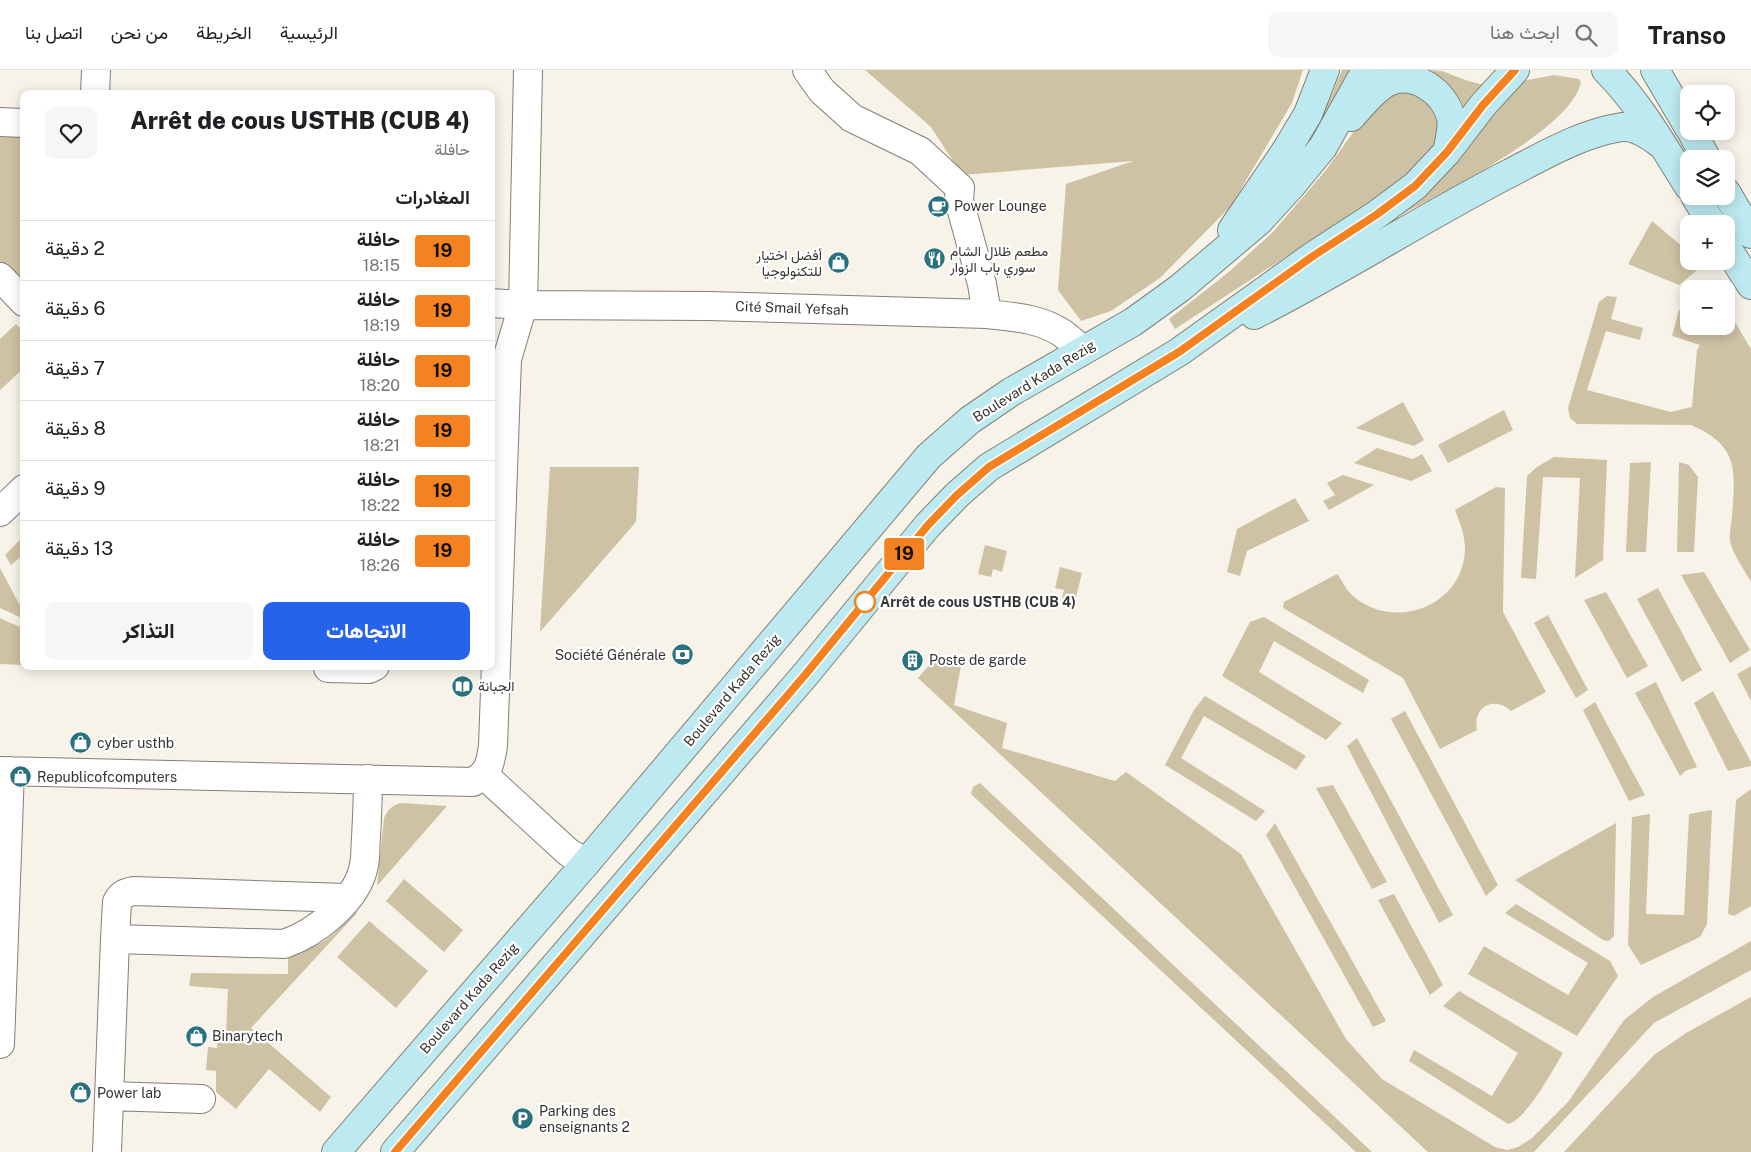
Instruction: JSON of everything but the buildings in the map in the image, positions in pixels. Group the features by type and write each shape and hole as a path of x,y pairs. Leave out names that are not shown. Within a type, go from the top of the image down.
{"main road":[{"path":"1212,261 1287,149 1308,114 1326,70"},
{"path":"1323,147 1366,70"},
{"path":"394,1152 805,675 928,525 957,495 989,467 1179,352 1415,186 1447,152 1483,105 1515,70"},
{"path":"1606,70 1622,86 1642,113 1680,173"},
{"path":"1655,70 1680,113"},
{"path":"1323,147 1372,95 1388,82 1401,78 1417,80 1430,87 1448,106 1452,120 1447,152"},
{"path":"1179,352 1288,298 1475,191 1578,139 1624,127 1644,132 1662,145"},
{"name":"Boulevard Kada Rezig","path":"336,1152 586,863 929,456 970,420 1011,392 1133,322 1180,288 1259,221 1323,147"},
{"path":"1734,205 1751,234"},
{"path":"1735,260 1751,285"}],"street":[{"path":"95,90 96,70"},
{"path":"495,603 497,460 507,360 523,305 528,70"},
{"path":"808,70 822,91 852,118 920,151 960,188 959,200 982,284 987,314"},
{"path":"0,122 20,122"},
{"path":"0,277 20,298"},
{"name":"Cité Smail Yefsah","path":"495,303 709,306 987,314 1042,322 1062,333 1083,350"},
{"path":"0,512 20,493"},
{"path":"0,1044 5,771 473,782 484,775 490,763 493,746 494,670"},
{"path":"484,775 568,852 586,863"},
{"path":"115,939 284,944 299,939 311,932 347,898 361,878 365,864 368,780"},
{"path":"107,1152 115,939 117,902 120,896 134,891 347,898"},
{"path":"109,1096 201,1099"}],"shaded area":[{"path":"865,70 1303,70 1292,103 1231,206 1160,278 1111,311 1081,321 1058,290 1066,184 1133,161 962,175 931,127"},
{"path":"1342,70 1355,70 1329,113 1309,139 1331,97"},
{"path":"1415,70 1442,71 1487,85 1466,111 1452,88 1446,83 1434,76"},
{"path":"1554,75 1579,79 1581,82 1573,100 1557,118 1534,137 1480,172 1340,249 1466,144 1522,81"},
{"path":"1403,91 1422,96 1436,110 1441,132 1432,155 1387,191 1175,329 1169,319 1230,271 1273,232 1326,170 1375,102"},
{"path":"0,137 20,137 20,282 0,262"},
{"path":"1652,221 1680,244 1680,270 1697,270 1685,280 1680,280 1679,285 1628,264"},
{"path":"1607,296 1617,297 1611,319 1643,328 1640,340 1606,331 1587,390 1671,412 1692,407 1697,350 1700,345 1672,336 1679,310 1680,335 1735,335 1735,322 1751,349 1751,582 1731,546 1733,473 1726,451 1718,442 1707,433 1691,425 1577,424 1570,418 1568,408 1599,302"},
{"path":"16,324 20,328 20,372 0,390 0,339"},
{"path":"1403,402 1424,440 1414,446 1356,428"},
{"path":"1504,410 1513,430 1448,463 1438,445"},
{"path":"1377,448 1413,459 1422,454 1432,471 1411,481 1354,463"},
{"path":"1554,457 1607,460 1603,560 1575,578 1580,478 1543,477 1536,579 1521,578 1527,476 1537,467"},
{"path":"1651,462 1646,552 1626,552 1630,463"},
{"path":"1679,462 1689,465 1698,477 1694,552 1677,552"},
{"path":"550,467 639,467 636,522 540,632"},
{"path":"1343,475 1374,485 1329,510 1323,501 1335,495 1327,483"},
{"path":"1496,487 1505,488 1503,612 1546,692 1511,711 1498,704 1486,706 1478,715 1476,722 1477,730 1440,749 1403,678 1283,608 1284,602 1337,574 1350,593 1366,605 1385,611 1403,612 1422,608 1438,600 1452,587 1461,570 1465,550 1463,534 1455,510"},
{"path":"1295,498 1309,521 1247,551 1240,576 1227,572 1237,529"},
{"path":"20,540 20,557 11,565 5,555"},
{"path":"985,545 1007,551 1002,572 993,569 991,577 978,574"},
{"path":"1060,567 1082,573 1075,601 1062,598 1064,590 1055,588"},
{"path":"0,568 20,606 20,617 0,608"},
{"path":"1704,572 1750,650 1730,663 1681,575"},
{"path":"1658,588 1702,670 1682,682 1637,599"},
{"path":"1606,592 1648,666 1627,678 1584,600"},
{"path":"1548,615 1588,690 1576,698 1534,623"},
{"path":"1264,617 1369,680 1363,693 1274,641 1259,672 1342,723 1326,740 1222,676 1250,622"},
{"path":"0,618 20,627 20,665 0,664"},
{"path":"939,654 961,665 954,705 1007,723 1002,748 1115,781 1126,772 1241,854 1346,1039 1382,1079 1495,1147 1507,1150 1518,1147 1532,1138 1568,1102 1624,1020 1653,997 1751,941 1751,970 1654,1023 1534,1152 1428,1152 918,678"},
{"path":"1751,666 1751,701 1737,674"},
{"path":"1656,682 1697,767 1685,771 1680,776 1635,693"},
{"path":"1713,691 1751,762 1751,766 1728,771 1694,703"},
{"path":"1205,696 1306,756 1296,770 1204,716 1181,758 1265,811 1256,821 1165,765 1194,710"},
{"path":"1595,702 1645,795 1629,801 1583,710"},
{"path":"1405,711 1498,885 1486,896 1391,719"},
{"path":"1357,738 1453,915 1439,923 1347,746"},
{"path":"980,783 1372,1152 1356,1152 971,794 973,787"},
{"path":"1333,785 1387,882 1372,889 1316,788"},
{"path":"1751,789 1751,906 1734,916 1728,914 1736,800"},
{"path":"402,803 447,806 377,886 384,818 391,808"},
{"path":"1712,810 1707,924 1700,937 1641,965 1628,945 1632,817 1650,814 1646,914 1684,915 1689,814"},
{"path":"1275,823 1386,1021 1373,1027 1266,835"},
{"path":"1616,823 1614,936 1609,941 1603,940 1515,880"},
{"path":"404,879 463,930 444,952 386,901"},
{"path":"1394,894 1443,985 1430,995 1378,900"},
{"path":"1516,904 1610,961 1618,976 1577,1036 1468,974 1484,946 1568,995 1588,963 1505,913"},
{"path":"353,910 357,913 251,1028 331,1097 320,1112 269,1069 236,1109 216,1092 216,1071 206,1070 208,1047 217,1048 218,1033 226,1033 228,989 189,986 191,973 288,974 288,954 308,949 326,940 341,927"},
{"path":"369,921 428,971 396,1008 337,957"},
{"path":"1459,991 1563,1053 1531,1104 1523,1114 1508,1124 1409,1061 1414,1050 1492,1096 1518,1053 1443,1006"},
{"path":"1751,997 1751,1152 1564,1152 1654,1055 1686,1033"}],"bus line":[{"name":"19","path":"395,1152 805,675 928,525 957,495 989,467 1179,352 1415,186 1431,172 1483,105 1515,70"}],"place":[{"name":"Power Lounge","path":"938,206"},
{"name":"مطعم ظلال الشام سوري باب الزوار","path":"934,259"},
{"name":"أفضل اختيار للتكنولوجيا","path":"838,263"},
{"name":"Arrêt de cous USTHB (CUB 4)","path":"865,602"},
{"name":"Société Générale","path":"682,655"},
{"name":"Poste de garde","path":"913,660"},
{"name":"الجبانة","path":"462,686"},
{"name":"cyber usthb","path":"81,743"},
{"name":"Republicofcomputers","path":"21,777"},
{"name":"Binarytech","path":"196,1036"},
{"name":"Power lab","path":"81,1093"},
{"name":"Parking des enseignants 2","path":"523,1119"}]}
